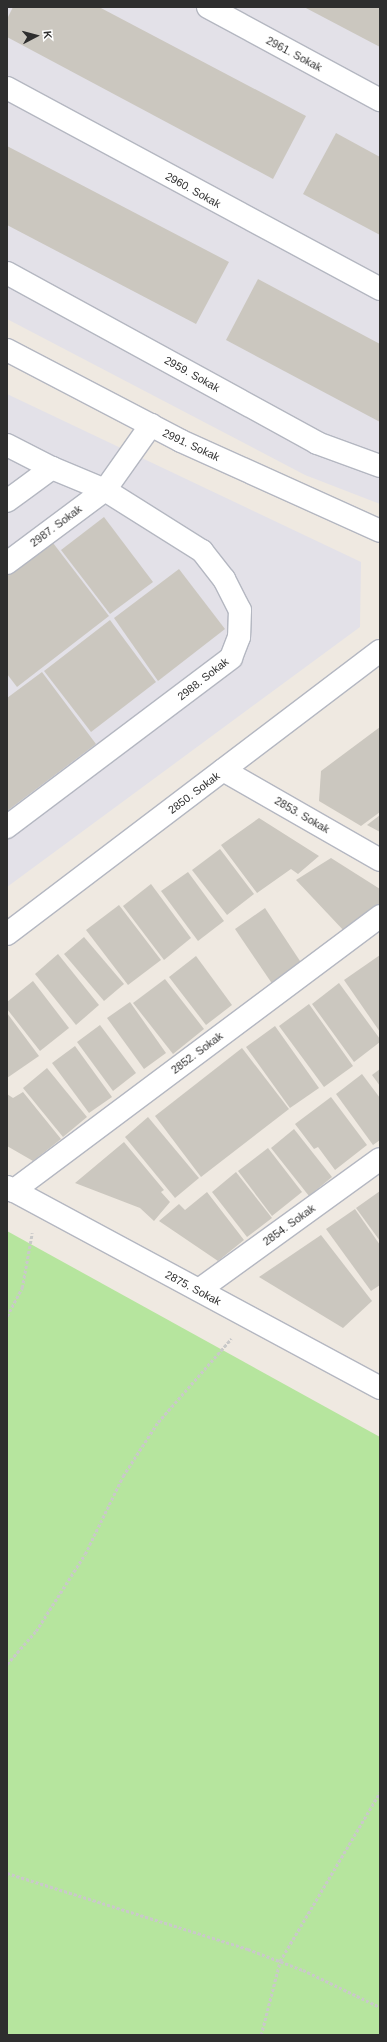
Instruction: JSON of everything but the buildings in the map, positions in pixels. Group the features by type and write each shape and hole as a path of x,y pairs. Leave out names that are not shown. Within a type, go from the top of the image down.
{"street":[{"name":"2961. Sokak","path":"208,7 380,100"},
{"name":"2960. Sokak","path":"7,88 380,289"},
{"name":"2959. Sokak","path":"7,273 317,442 380,466"},
{"name":"2991. Sokak","path":"7,350 151,425 380,531"},
{"name":"2987. Sokak","path":"7,563 104,490 151,425"},
{"name":"2988. Sokak","path":"7,445 52,468 104,490 202,551 224,579 240,610 239,637 231,658 7,828"},
{"path":"7,502 52,468"},
{"name":"2850. Sokak","path":"7,934 380,651"},
{"name":"2853. Sokak","path":"223,770 380,860"},
{"name":"2852. Sokak","path":"10,1189 380,916"},
{"name":"2854. Sokak","path":"198,1290 380,1159"},
{"name":"2875. Sokak","path":"10,1189 247,1318 380,1388"}],"path":[{"path":"7,1316 22,1288 38,1205"},
{"path":"7,1664 36,1631 85,1554 123,1476 158,1422 223,1350 247,1318"},
{"path":"260,2035 280,1961 380,1792"},
{"path":"7,1873 280,1961 380,2007"}],"shaded area":[{"path":"7,7 380,7 380,504 305,475 7,319"},
{"path":"7,394 361,562 360,627 7,887"}],"green space":[{"path":"7,1231 380,1437 380,2035 7,2035"}]}
